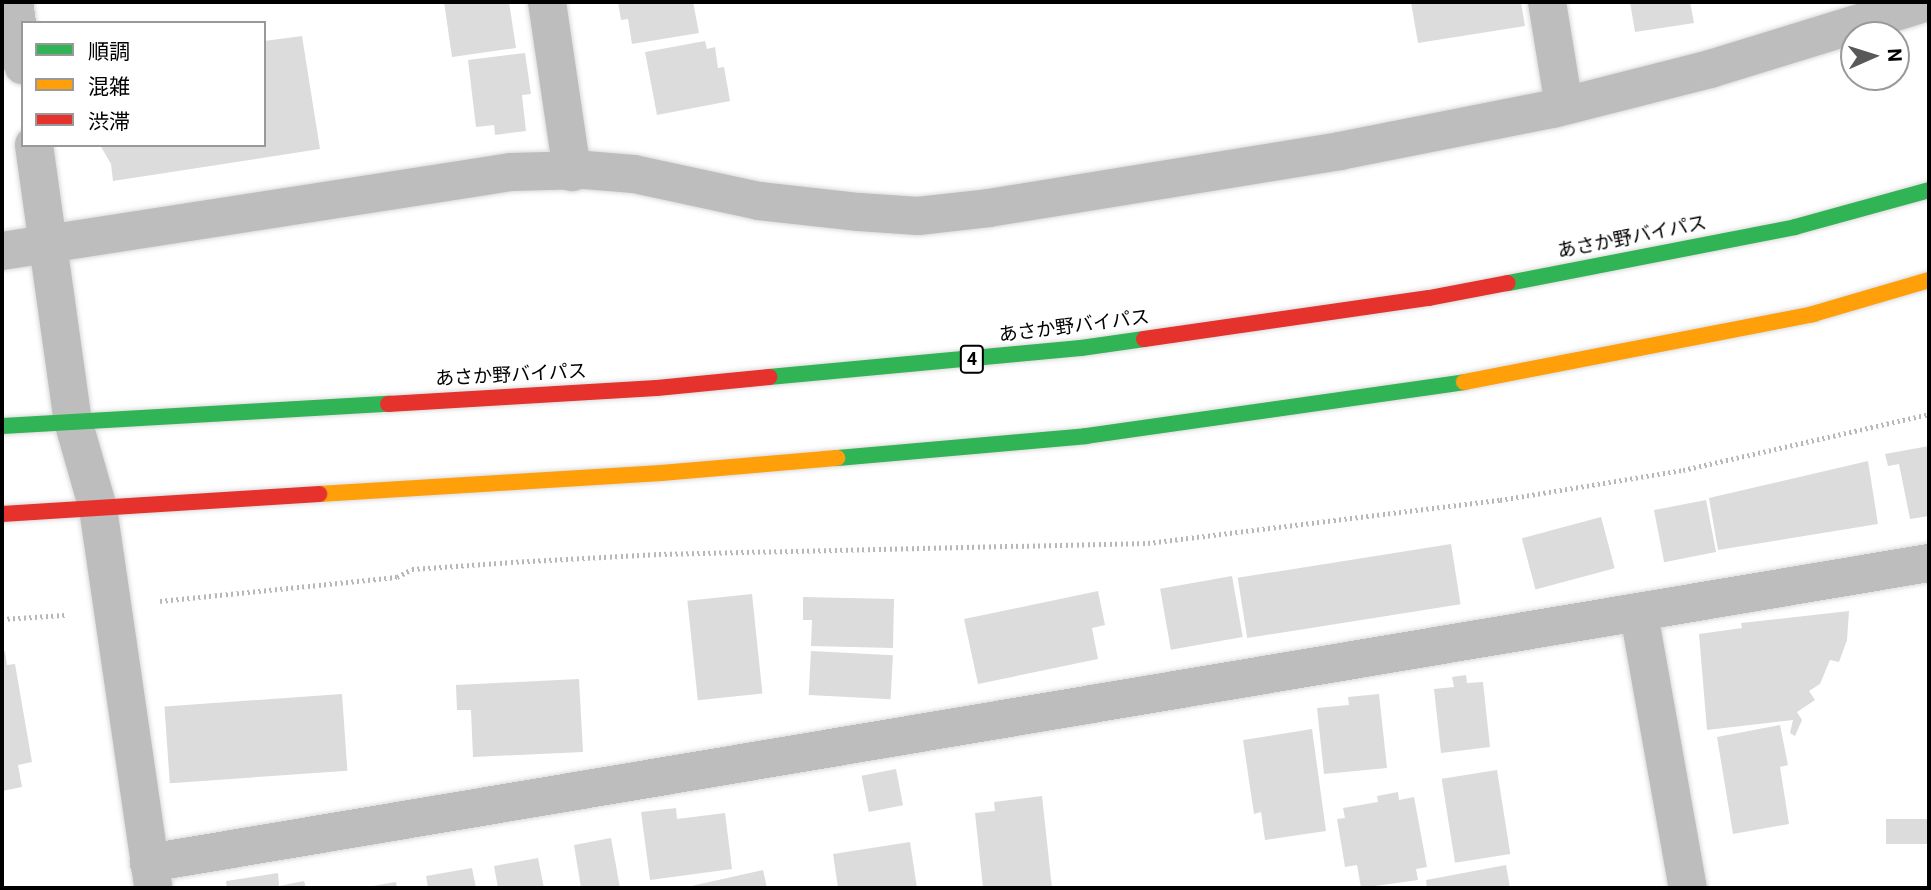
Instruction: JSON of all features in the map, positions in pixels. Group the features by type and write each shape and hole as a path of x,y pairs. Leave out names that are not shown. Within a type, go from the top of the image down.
{"highway":[{"name":"あさか野バイパス","path":"2,426 657,388 1081,348 1429,298 1795,227 1929,190"},
{"path":"2,514 661,473 1086,436 1433,388 1813,314 1929,281"}],"street":[{"path":"14,2 21,51"},
{"path":"547,2 572,172"},
{"path":"1547,2 1564,106"},
{"path":"2,251 511,172 634,174 759,201 918,216 989,208 1339,151 1564,106 1710,69 1854,14 1928,2"},
{"path":"33,147 73,421 98,508 151,876 1929,563"},
{"path":"1639,614 1688,888"}],"path":[{"path":"156,601 397,577 412,569 511,562 659,554 1148,543 1500,500 1683,470 1929,414"},
{"path":"2,619 69,615"}],"building":[{"path":"444,2 509,2 516,48 452,57"},
{"path":"618,2 693,2 699,33 632,44 628,19 621,20"},
{"path":"1411,2 1521,2 1525,26 1418,43"},
{"path":"1630,2 1690,2 1694,23 1635,32"},
{"path":"302,36 320,149 113,181 111,164 101,147 266,147 266,41"},
{"path":"705,41 707,49 715,47 718,68 724,67 730,101 657,115 645,52"},
{"path":"525,53 531,94 522,95 526,131 495,135 494,125 476,127 468,60"},
{"path":"1929,446 1929,516 1910,519 1899,464 1888,466 1885,454"},
{"path":"1868,461 1878,524 1718,550 1709,498"},
{"path":"1706,500 1716,552 1664,562 1654,510"},
{"path":"1601,517 1615,568 1536,589 1522,538"},
{"path":"1451,544 1461,604 1247,638 1238,578"},
{"path":"1232,576 1243,637 1171,650 1160,589"},
{"path":"1098,591 1105,625 1092,628 1098,659 978,684 964,619"},
{"path":"752,594 762,693 698,700 687,601"},
{"path":"803,597 894,599 893,648 811,646 812,620 803,620"},
{"path":"1849,611 1847,640 1839,662 1830,660 1820,684 1809,691 1815,700 1797,712 1802,720 1795,736 1790,733 1793,720 1707,730 1699,634 1742,628 1741,623"},
{"path":"5,651 7,665 15,664 32,762 18,765 22,787 2,791 2,652"},
{"path":"811,651 893,655 891,699 809,695"},
{"path":"1466,675 1467,683 1483,682 1490,747 1441,753 1434,689 1454,687 1452,677"},
{"path":"579,679 583,752 473,757 471,710 457,710 456,685"},
{"path":"342,694 347,771 170,783 164,706"},
{"path":"1379,694 1387,768 1324,774 1317,708 1349,705 1348,697"},
{"path":"1780,725 1788,765 1780,767 1789,824 1733,834 1717,737"},
{"path":"1312,729 1326,831 1265,840 1261,812 1254,814 1243,740"},
{"path":"896,769 903,805 869,812 862,776"},
{"path":"1497,770 1510,854 1455,863 1442,779"},
{"path":"1398,792 1399,800 1414,797 1427,867 1416,869 1418,880 1361,888 1357,865 1345,867 1337,819 1345,818 1343,808 1378,802 1377,796"},
{"path":"1042,796 1052,888 983,888 975,813 995,811 994,802"},
{"path":"676,808 677,819 725,813 732,869 650,880 641,812"},
{"path":"1886,819 1929,819 1929,844 1886,844"},
{"path":"611,838 620,888 581,888 574,845"},
{"path":"910,842 917,888 838,888 833,854"},
{"path":"538,858 544,888 498,888 494,866"},
{"path":"1506,865 1510,888 1427,888 1426,880"},
{"path":"472,868 476,888 428,888 426,876"},
{"path":"763,870 767,888 687,888 687,887"},
{"path":"278,873 279,886 304,881 306,888 227,888 226,881"},
{"path":"396,882 397,888 367,888 367,887"}],"traffic: fast":[{"path":"1508,283 1795,227 1929,190"},
{"path":"769,377 1081,348 1144,339"},
{"path":"837,458 1086,436 1464,382"},
{"path":"2,426 388,404"}],"traffic: slow":[{"path":"1464,382 1813,314 1929,280"},
{"path":"319,494 661,473 837,458"}],"traffic: jam":[{"path":"1144,339 1429,298 1508,283"},
{"path":"388,404 657,388 769,377"},
{"path":"2,514 319,494"}]}
